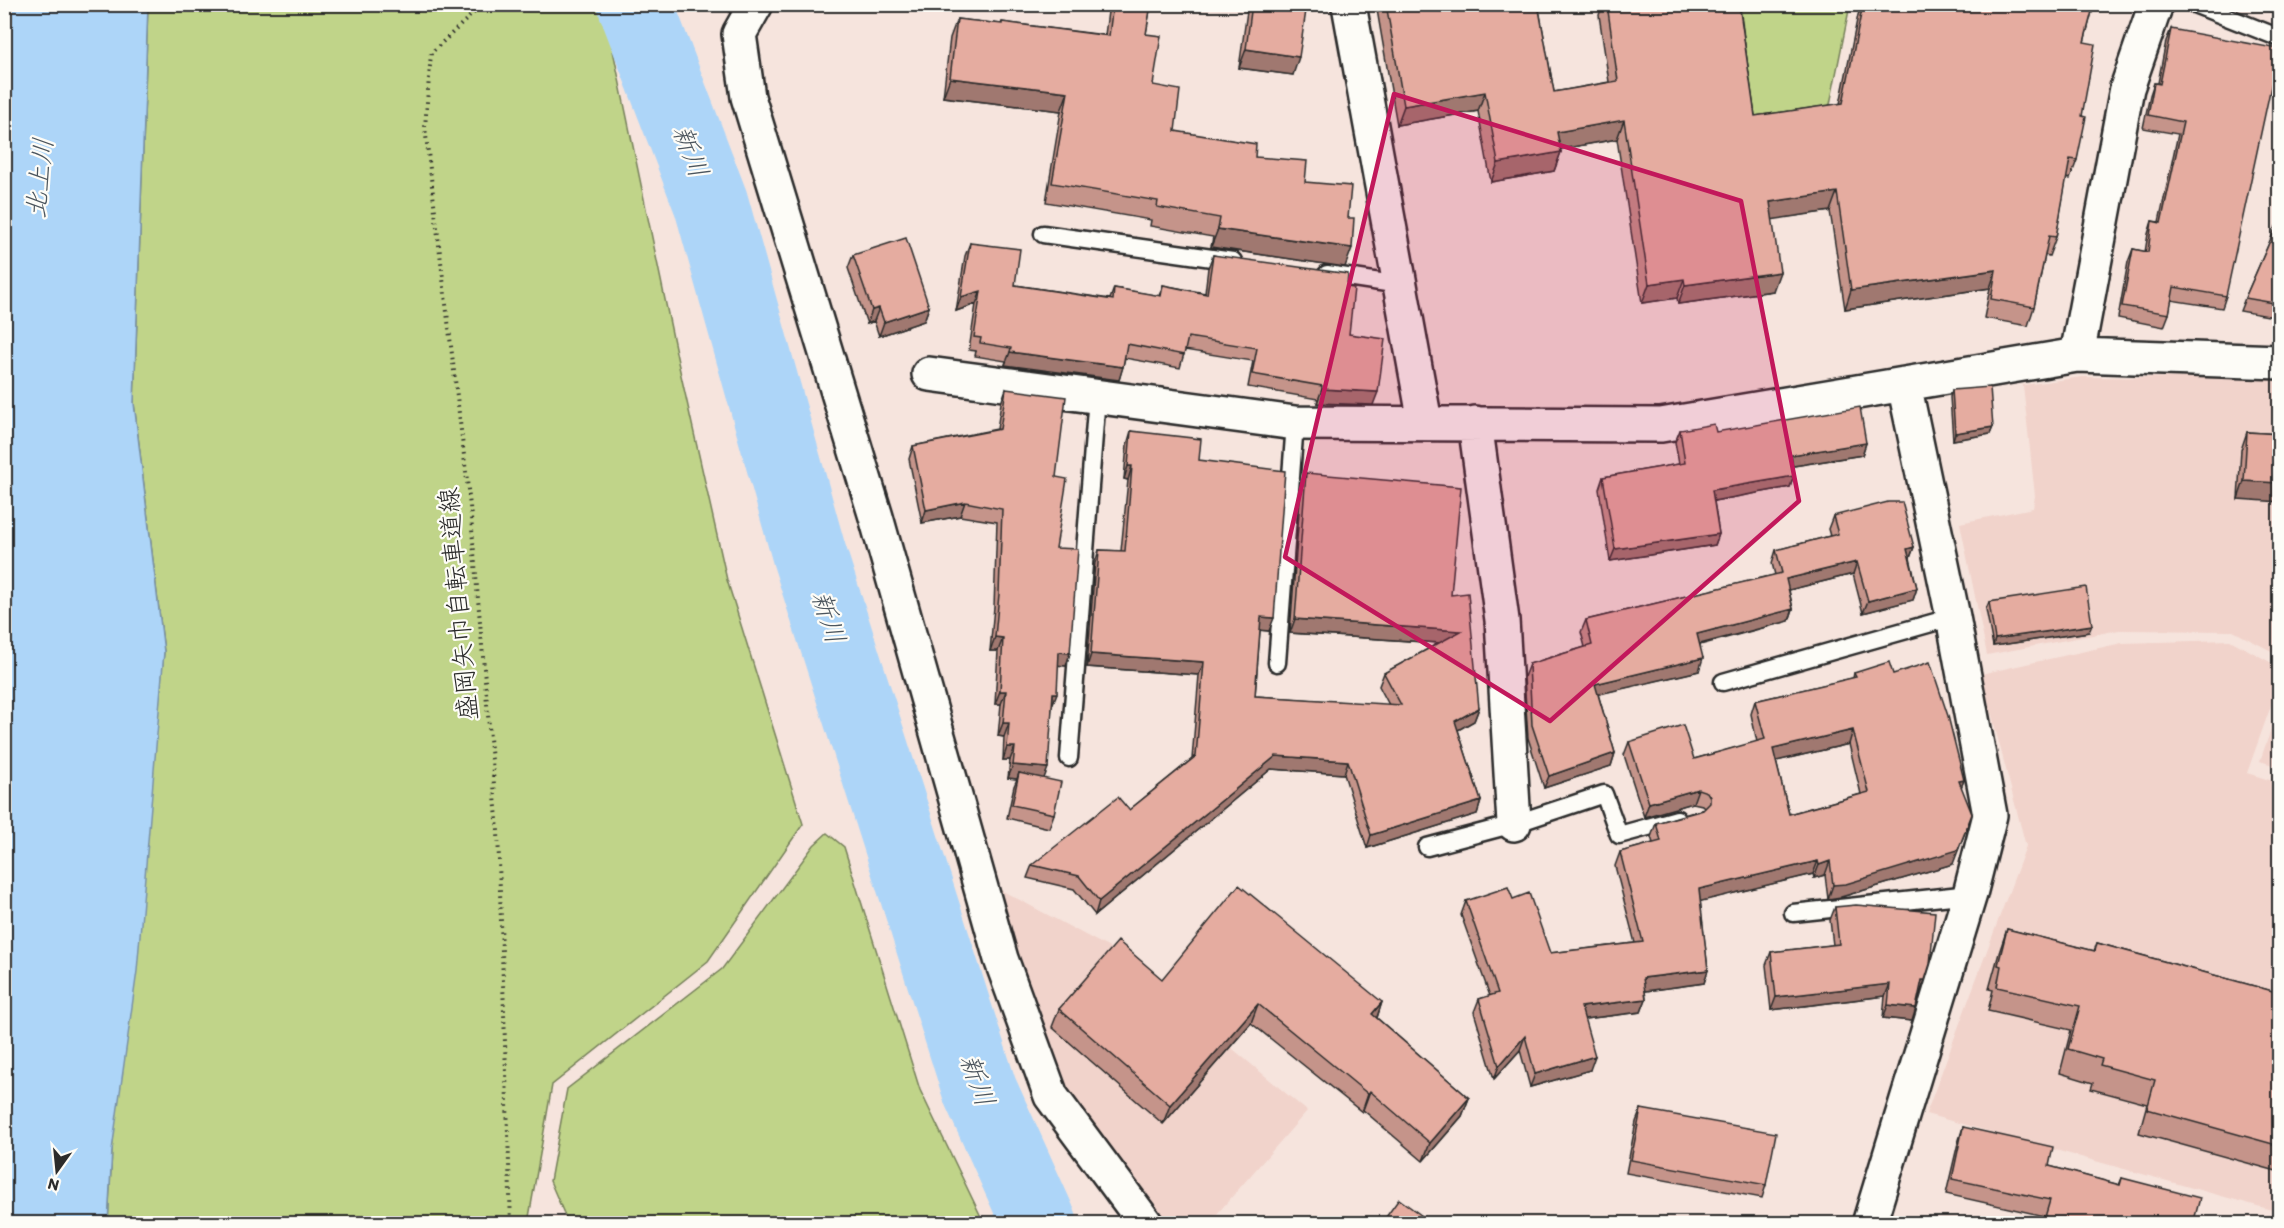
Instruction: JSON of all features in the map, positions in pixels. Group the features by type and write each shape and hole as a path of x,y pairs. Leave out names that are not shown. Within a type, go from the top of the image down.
{"street":[{"path":"756,4 739,34 748,97 876,517 1001,959 1051,1096 1146,1224"},
{"path":"1355,4 1348,5 1425,422"},
{"path":"2077,355 2127,88 2156,4"},
{"path":"929,374 1295,423 1661,425 2077,355 2280,362"},
{"path":"1872,1223 1970,894 1990,815 1953,617 1904,384"},
{"path":"1475,423 1502,620 1514,824"}],"lane":[{"path":"2194,4 2280,38"},
{"path":"1043,234 1250,263"},
{"path":"1308,272 1400,285"},
{"path":"1069,758 1097,396"},
{"path":"1278,663 1295,423"},
{"path":"1723,682 1953,617"},
{"path":"1427,847 1514,824 1604,794 1619,835 1695,813"},
{"path":"1793,913 1970,894"}],"path":[{"name":"盛岡矢巾自転車道線","path":"483,4 431,52 425,127 470,506 498,831 511,1224"}],"highlighted area":[{"path":"1394,94 1741,201 1799,501 1550,721 1285,557"}],"shaded area":[{"path":"2082,377 2245,378 2279,381 2279,655 2233,631 2119,630 1987,655 1960,523 2033,508 2035,496 2023,385"},
{"path":"2230,640 2279,667 2279,683 2247,773 2279,783 2279,1212 1926,1114 2026,846 1981,674 2122,643"},
{"path":"2279,707 2280,767 2260,761"},
{"path":"999,889 1117,952 1307,1111 1209,1223 1161,1223 1059,1092 1012,961"}],"green space":[{"path":"148,5 596,5 610,36 678,362 727,580 803,824 708,961 552,1085 528,1223 108,1224 112,1150 164,652 134,403"},
{"path":"1740,5 1850,5 1828,114 1755,124"},
{"path":"827,833 844,847 920,1090 984,1223 574,1223 566,1218 550,1181 567,1089 722,969 814,845"}],"water":[{"name":"北上川","path":"5,4 148,5 134,403 164,652 137,971 112,1150 108,1223 5,1223"}],"building":[{"path":"1113,4 1151,4 1146,34 1161,36 1153,85 1180,90 1175,131 1256,144 1255,157 1307,161 1305,182 1351,186 1348,218 1354,218 1352,248 1218,229 1220,218 1157,207 1158,201 1052,183 1068,92 950,78 957,19 1002,24 1002,22 1109,36"},
{"path":"1252,4 1307,4 1299,57 1246,49"},
{"path":"1386,4 1538,4 1554,92 1618,81 1607,4 1739,4 1755,116 1843,103 1863,4 1903,4 1916,7 1916,4 2094,4 2084,42 2095,44 2082,116 2086,117 2077,160 2070,159 2056,237 2049,236 2034,307 1991,299 1996,270 1851,290 1837,192 1770,202 1780,272 1685,285 1684,279 1649,284 1624,120 1557,132 1561,152 1498,163 1485,92 1404,106"},
{"path":"2171,29 2279,49 2226,296 2174,287 2169,314 2122,306 2133,249 2148,252 2152,221 2161,223 2183,122 2148,115 2154,83 2160,84"},
{"path":"2280,218 2280,304 2245,298"},
{"path":"906,238 929,307 884,322 879,308 872,310 853,255"},
{"path":"970,243 1020,249 1015,285 1113,300 1114,288 1161,296 1163,285 1207,294 1213,255 1348,274 1347,287 1354,288 1349,334 1385,339 1378,392 1322,389 1322,386 1252,374 1257,348 1188,337 1184,355 1127,344 1123,367 1010,352 1011,348 980,343 981,338 974,337 981,291 961,297"},
{"path":"1990,387 1993,427 1955,433 1952,390"},
{"path":"1006,389 1066,397 1056,477 1067,479 1056,548 1078,549 1070,653 1059,652 1057,693 1053,693 1048,768 1013,765 1015,747 1007,747 1009,723 1003,723 1006,691 1000,691 1003,638 995,637 1002,509 965,502 926,510 913,446 1000,429"},
{"path":"1860,407 1866,443 1791,455 1794,476 1712,490 1719,534 1615,549 1603,477 1685,463 1680,430 1714,424 1716,432"},
{"path":"1131,431 1201,439 1199,460 1285,471 1274,618 1261,617 1255,696 1401,705 1384,673 1461,631 1295,619 1306,473 1461,487 1451,595 1468,593 1479,708 1455,721 1481,801 1371,835 1348,761 1276,756 1099,901 1079,876 1032,865 1118,797 1129,810 1196,756 1204,662 1091,654 1099,550 1125,551 1132,466 1128,466"},
{"path":"2247,432 2280,434 2280,483 2244,481"},
{"path":"1888,502 1902,502 1914,547 1907,549 1917,588 1868,601 1857,562 1786,579 1793,609 1697,634 1703,658 1595,684 1615,753 1549,776 1532,725 1529,664 1592,645 1586,620 1782,573 1776,550 1838,534 1833,516"},
{"path":"2086,587 2092,625 1995,639 1989,602"},
{"path":"1889,662 1893,674 1930,662 1948,716 1964,780 1959,781 1972,814 1958,850 1846,884 1833,885 1830,861 1819,865 1818,861 1699,889 1708,970 1643,978 1646,999 1581,1007 1595,1056 1535,1074 1525,1036 1499,1066 1479,999 1498,993 1466,901 1508,887 1513,899 1529,893 1550,953 1643,942 1620,852 1661,841 1656,823 1703,810 1710,803 1710,797 1707,792 1698,789 1649,803 1629,742 1683,725 1694,759 1765,739 1755,701 1856,677 1854,673","holes":["1853,730 1869,792 1789,814 1773,749"]},
{"path":"1019,773 1061,782 1054,814 1012,805"},
{"path":"1239,885 1382,1002 1372,1014 1469,1098 1430,1143 1370,1091 1368,1094 1258,1004 1170,1105 1059,1009 1118,941 1162,979"},
{"path":"1856,905 1935,912 1930,964 1925,980 1922,980 1916,1008 1888,1005 1890,984 1776,997 1771,952 1839,944 1835,907"},
{"path":"2007,929 2095,951 2097,943 2280,993 2280,1146 2147,1109 2155,1080 2100,1065 2102,1059 2068,1049 2080,1006 1997,987 2001,966 1998,965"},
{"path":"1641,1109 1776,1133 1766,1185 1631,1160"},
{"path":"1963,1127 2053,1147 2049,1166 2120,1185 2122,1178 2200,1198 2193,1224 2043,1224 2050,1200 1952,1179"},
{"path":"1399,1199 1433,1224 1381,1224"}],"waterway":[{"name":"新川","path":"635,4 711,203 809,554 980,1091 1040,1224"}]}
